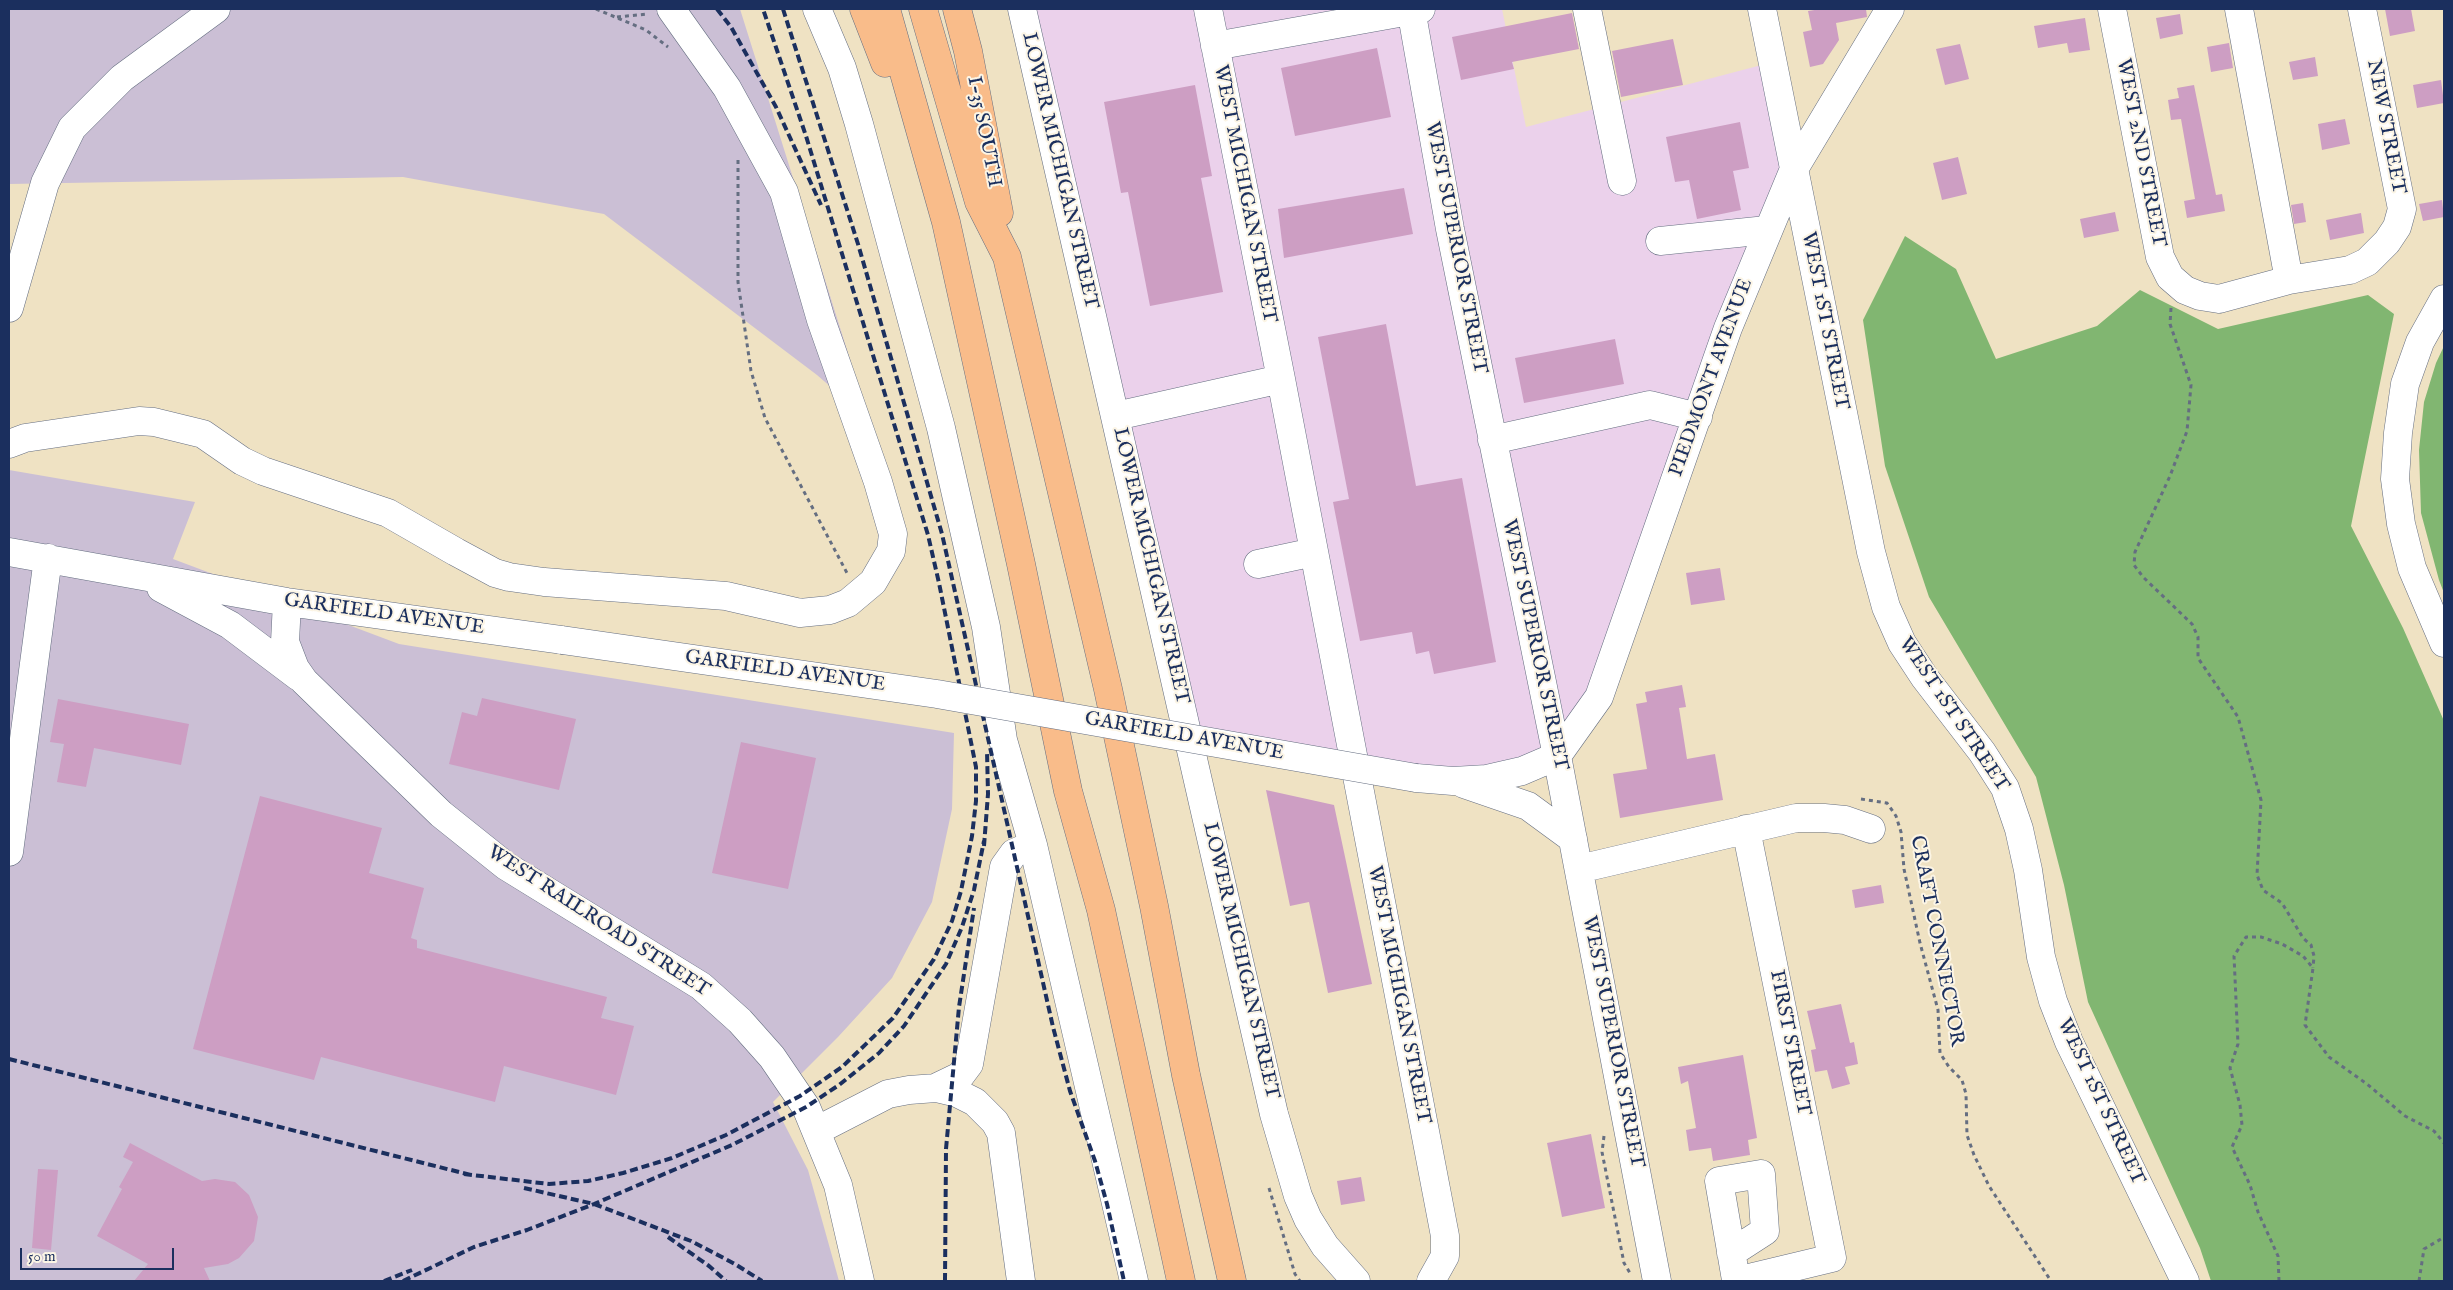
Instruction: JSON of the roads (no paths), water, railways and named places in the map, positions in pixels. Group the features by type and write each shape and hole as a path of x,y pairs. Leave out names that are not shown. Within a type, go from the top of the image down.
{"highway":[{"path":"864,9 946,222"},
{"path":"886,9 946,222 1021,564 1068,791 1101,910 1182,1281"},
{"path":"924,9 979,202 1007,257 1110,698 1154,906 1186,1075 1232,1281"},
{"name":"I-35 SOUTH","path":"957,9 968,51 1007,257"}],"street":[{"path":"9,308 45,183 72,128 122,78 216,9"},
{"path":"817,9 842,68 859,124 941,428 986,627 1003,740 1033,845 1134,1281"},
{"name":"LOWER MICHIGAN STREET","path":"1022,9 1285,1154 1298,1196 1308,1219 1325,1246 1356,1281"},
{"name":"WEST MICHIGAN STREET","path":"1208,9 1281,379 1445,1236 1445,1256 1431,1281"},
{"path":"1215,46 1414,9"},
{"name":"WEST SUPERIOR STREET","path":"1414,9 1450,229 1557,756 1657,1281"},
{"path":"1588,9 1622,182"},
{"name":"WEST 1ST STREET","path":"1762,9 1870,552 1886,607 1902,643 1925,678 1982,752 2005,788 2019,829 2028,870 2042,956 2053,1001 2069,1042 2185,1281"},
{"name":"PIEDMONT AVENUE","path":"1557,756 1599,697 1728,328 1794,168 1890,9"},
{"name":"WEST 2ND STREET","path":"2112,9 2160,258 2170,277 2185,290"},
{"path":"2239,9 2289,280"},
{"name":"NEW STREET","path":"2185,290 2200,296 2219,298 2289,280 2350,270 2367,262 2387,242 2397,227 2402,209 2362,9"},
{"path":"9,444 25,438 138,421 154,422 203,434 242,461 263,471 388,513 495,573 509,577 544,582 726,596 800,613 830,610 848,603 873,582 890,551 893,534 878,482 821,320 784,192 727,88 662,11"},
{"path":"1660,241 1768,230"},
{"path":"2444,299 2420,342 2404,384 2395,479 2401,524 2412,568 2444,643"},
{"path":"1116,416 1281,379"},
{"path":"1492,440 1650,405 1698,417"},
{"name":"GARFIELD AVENUE","path":"9,552 287,602 937,694 1416,778 1454,781 1487,779 1522,770 1557,756"},
{"path":"1258,564 1314,552"},
{"path":"9,852 18,708 48,558"},
{"path":"131,573 230,625 304,681"},
{"name":"WEST RAILROAD STREET","path":"287,602 285,630 287,649 290,659 304,681 441,814 506,866 701,986 740,1021 772,1057 800,1096 838,1185 860,1281"},
{"path":"1454,781 1528,806 1573,839"},
{"path":"1579,869 1796,818 1845,820 1871,829"},
{"name":"FIRST STREET","path":"1736,1280 1832,1258 1746,829"},
{"path":"935,1088 960,1076 969,1064 1004,867 1014,853 1033,845"},
{"path":"816,1132 888,1094 909,1090 935,1088 957,1093 975,1102 995,1122 1001,1133 1021,1281"},
{"path":"1731,1253 1736,1280"}],"railway":[{"path":"717,9 731,27 776,107 821,205"},
{"path":"464,1174 549,1184 588,1181 623,1173 672,1158 726,1135 800,1096 842,1067 893,1018 934,959 952,921 961,891 972,836 976,801 976,767 939,583 928,535 806,136 763,9"},
{"path":"783,9 858,244 942,534 1053,1027 1070,1091 1095,1161 1107,1204 1124,1281"},
{"path":"984,846 988,794 987,751"},
{"path":"403,1281 474,1247 527,1230 594,1204 732,1145 806,1107 839,1085 879,1053 904,1026 946,964 962,927 974,890 984,841"},
{"path":"945,1281 946,1149 959,1007 974,908"},
{"path":"9,1059 471,1175"},
{"path":"524,1188 594,1204 691,1241 735,1264 762,1281"},
{"path":"668,1237 709,1266 726,1281"},
{"path":"384,1281 412,1270"}]}
